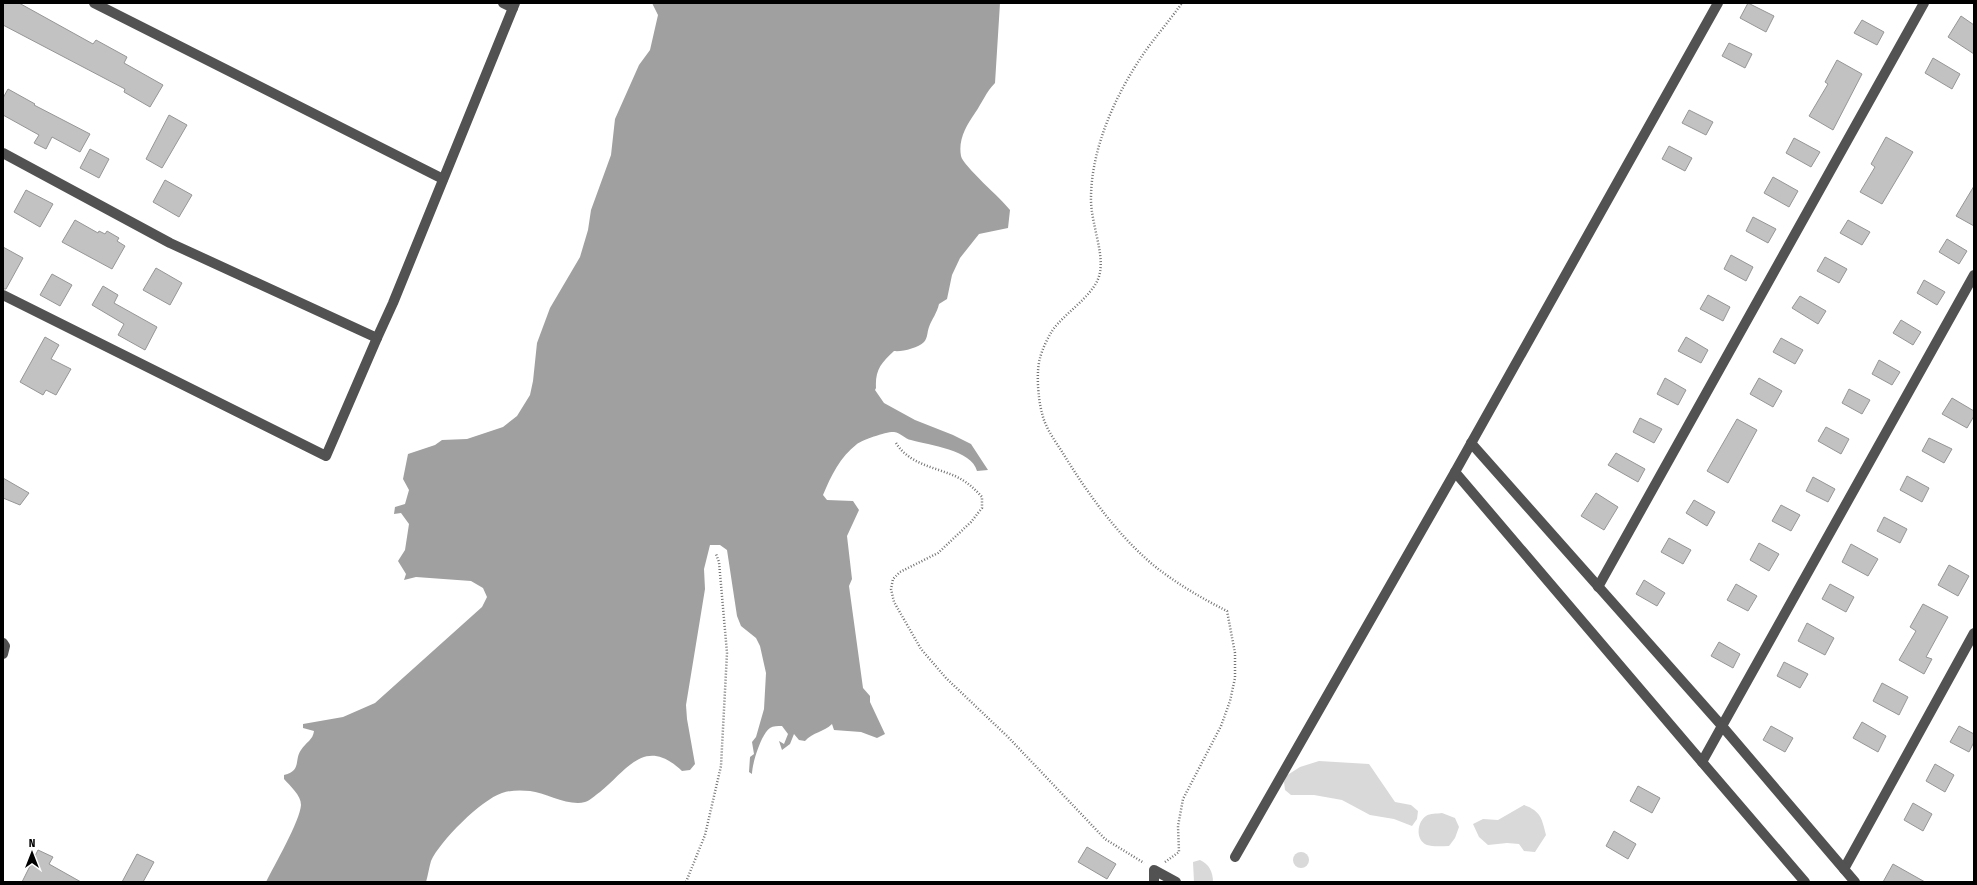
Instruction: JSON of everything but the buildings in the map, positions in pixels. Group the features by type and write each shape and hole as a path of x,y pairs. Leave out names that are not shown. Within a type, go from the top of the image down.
{"street":[{"path":"94,3 444,179"},
{"path":"3,295 326,456 444,179 514,6 503,3"},
{"path":"1236,857 1455,472 1718,3"},
{"path":"1598,587 1924,3"},
{"path":"3,153 170,243 377,338"},
{"path":"1702,762 1974,275"},
{"path":"1471,443 1722,726 1855,882"},
{"path":"1455,472 1805,882"},
{"path":"1844,869 1974,633"},
{"path":"3,642 5,646 3,654"},
{"path":"1154,882 1154,870 1176,882"}],"path":[{"path":"896,443 902,452 912,460 956,477 972,486 982,497 982,508 938,553 900,572 893,579 892,589 894,602 906,625 921,649 946,678 1008,736 1106,839 1154,870 1179,852 1178,826 1184,800 1213,744 1230,701 1235,678 1235,653 1229,620 1226,611 1187,589 1153,564 1104,514 1051,434 1042,414 1039,385 1040,359 1052,331 1096,286 1100,272 1100,255 1090,208 1091,185 1096,155 1108,122 1130,75 1145,51 1182,3"},
{"path":"686,882 705,835 714,802 721,766 726,691 726,653 719,562 716,554"}],"shaded area":[{"path":"652,3 1000,3 995,83 966,128 960,150 963,161 968,167 1010,210 1008,228 979,234 960,258 952,275 947,299 939,304 924,342 914,348 894,351 889,355 882,363 878,372 875,390 884,403 915,420 971,444 988,470 977,471 967,458 959,453 909,439 891,432 864,440 851,449 837,467 823,495 827,500 853,501 859,510 847,536 852,579 849,586 863,688 870,696 870,702 885,734 877,738 861,732 834,730 832,724 805,741 799,740 794,734 790,744 782,750 779,741 784,744 788,734 782,726 773,727 770,728 763,736 755,757 752,774 749,772 750,757 754,754 752,742 756,737 764,709 766,673 760,646 756,638 741,626 737,616 727,550 720,545 710,545 704,569 705,589 686,705 695,764 690,770 682,771 669,761 658,756 647,756 628,766 591,799 579,803 572,803 530,791 516,790 502,793 493,797 473,812 443,843 431,861 426,882 266,882 292,832 300,812 301,801 295,791 284,779 284,775 293,771 297,764 299,753 311,739 313,734 314,731 303,728 303,724 343,717 375,703 482,607 487,597 483,588 471,581 416,577 404,580 406,574 398,561 405,550 409,524 401,513 394,514 395,507 405,504 409,490 403,479 408,454 435,445 442,440 467,439 503,427 517,416 530,395 537,343 550,308 580,257 588,230 591,210 611,155 615,119 639,65 650,50 658,15"},
{"path":"1319,761 1369,764 1395,802 1411,805 1418,811 1417,819 1412,826 1394,819 1370,815 1342,800 1314,795 1291,795 1285,790 1284,782 1286,776 1300,767"},
{"path":"1524,805 1530,807 1540,816 1546,835 1535,852 1524,851 1519,844 1507,843 1488,845 1479,837 1473,824 1483,819 1498,820"},
{"path":"1442,813 1455,818 1459,827 1455,838 1449,846 1435,846 1423,843 1419,835 1419,826 1421,822 1428,815"},
{"path":"1301,852 1307,854 1309,860 1307,866 1301,868 1295,866 1293,860 1295,854"},
{"path":"1200,860 1210,869 1213,882 1194,882 1193,862"}]}
